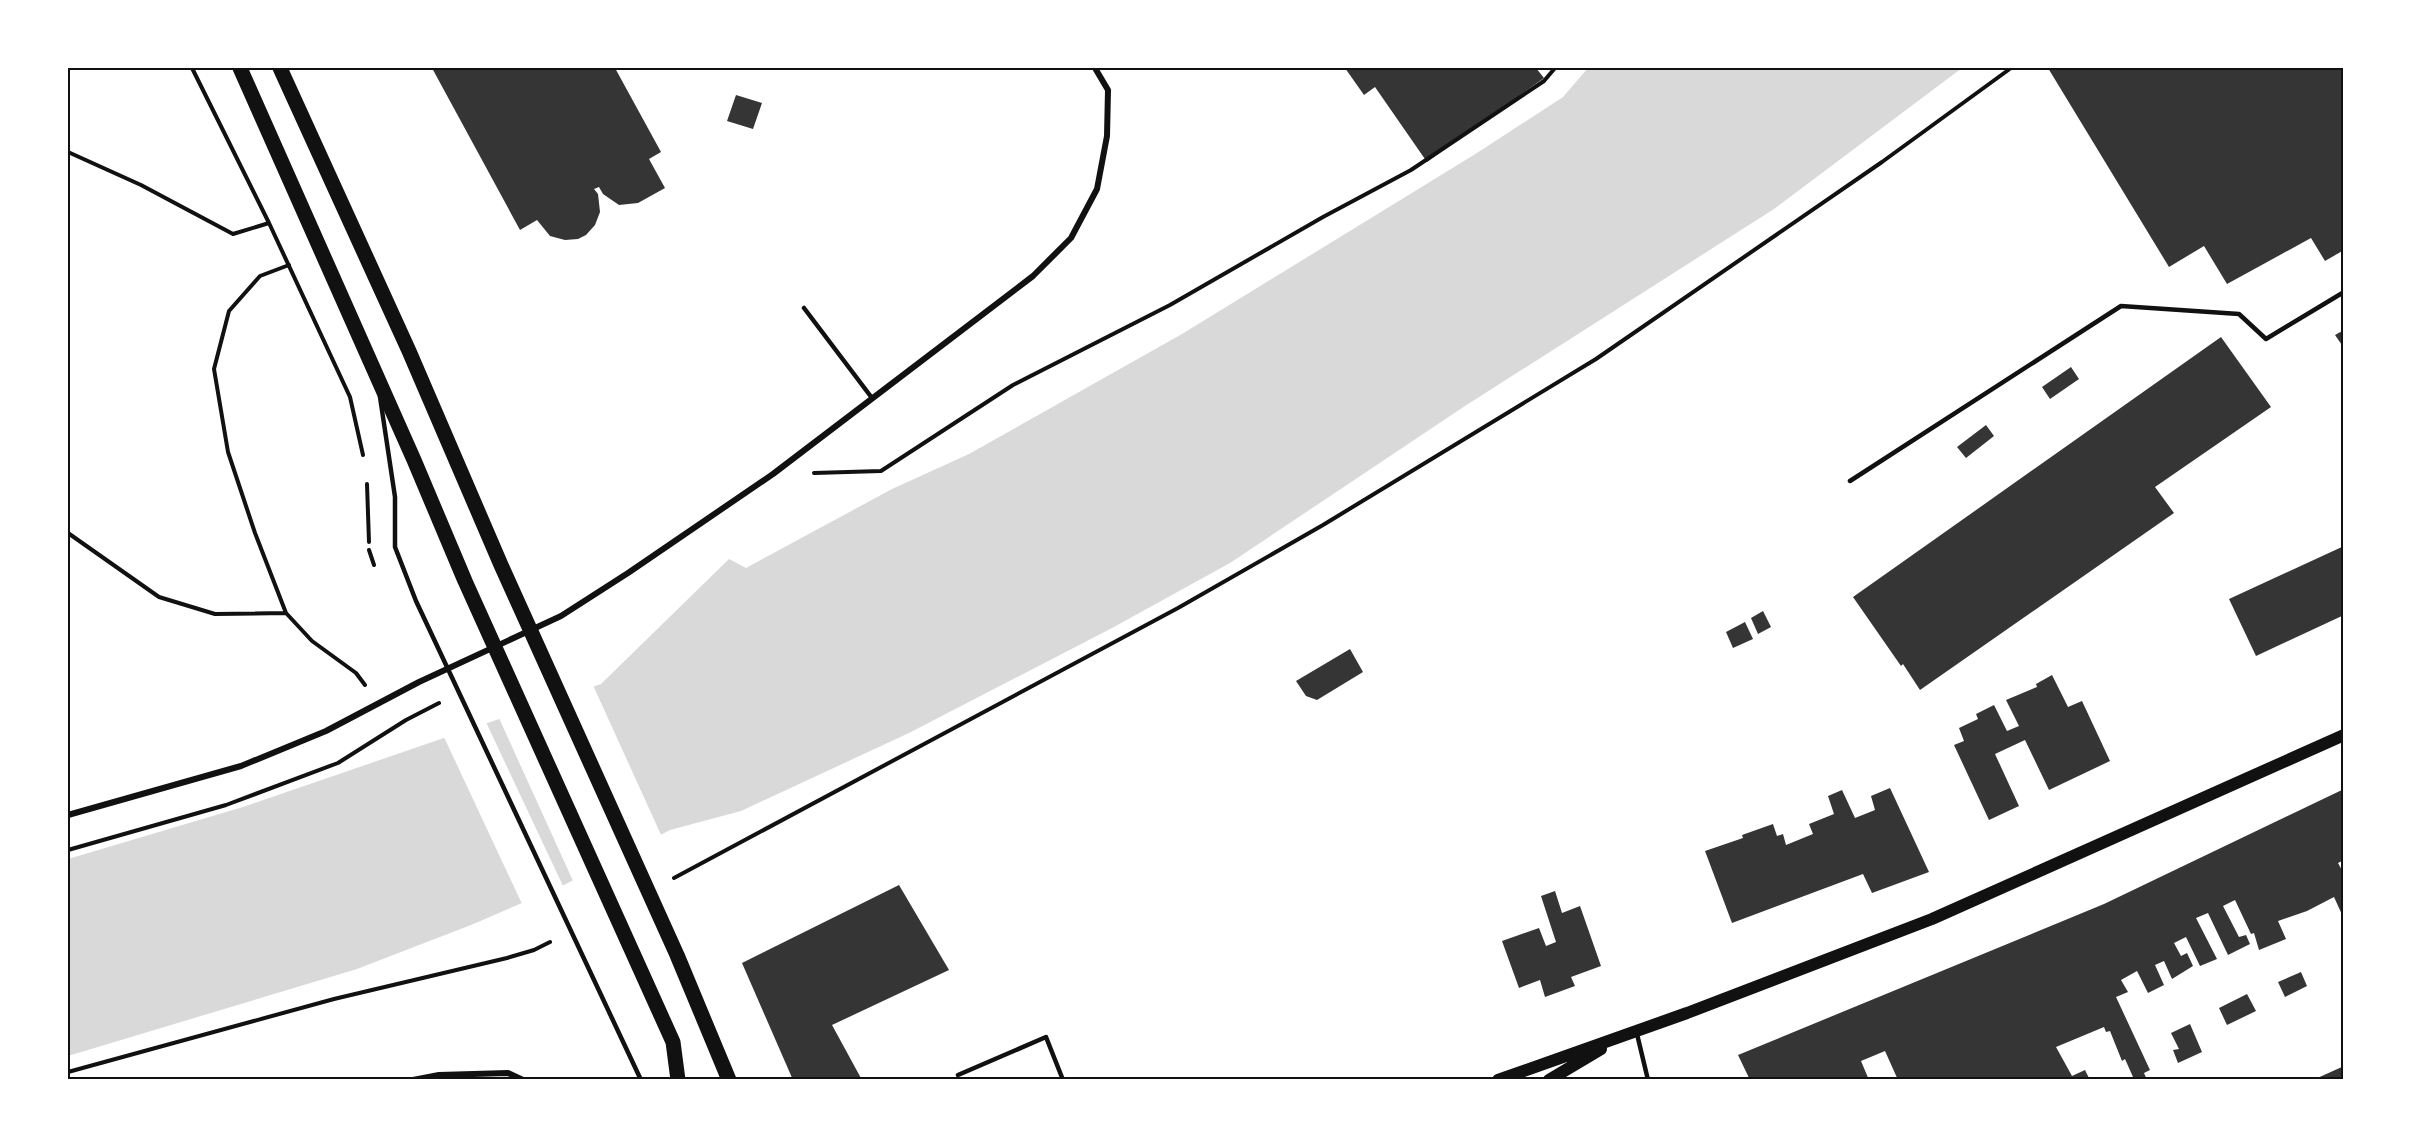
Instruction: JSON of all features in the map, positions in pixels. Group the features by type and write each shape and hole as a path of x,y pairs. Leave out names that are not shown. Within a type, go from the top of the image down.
{"main road":[{"path":"240,68 465,581 673,1042 678,1076"},
{"path":"279,68 409,351 501,565 677,955 729,1080"},
{"path":"1498,1080 1631,1033 1932,919 2343,735"},
{"path":"1549,1080 1631,1033"}],"street":[{"path":"68,815 241,766 326,731 419,682 561,616 773,474 1033,276 1071,238 1097,189 1107,136 1108,90 1095,68"},
{"path":"413,1080 439,1075 508,1072 523,1080"}],"lane":[{"path":"1850,481 2121,306 2239,315 2266,339 2343,292"},
{"path":"804,308 872,398"},
{"path":"377,376 387,458 395,497 395,547 416,601 615,1020 641,1080"},
{"path":"1631,1033 1648,1080"},
{"path":"958,1075 1046,1037 1063,1080"}],"path":[{"path":"192,68 269,223 350,397 364,464"},
{"path":"773,474 881,471 1013,386 1170,305 1411,170 1545,81 1555,68"},
{"path":"668,881 1100,651 1259,564 1314,531 1596,359 1882,162 2011,68"},
{"path":"68,152 141,185 233,234 269,223"},
{"path":"289,265 260,276 229,311 214,369 228,452 255,533 286,612 312,641 356,673 393,728"},
{"path":"367,475 369,555 379,575"},
{"path":"68,533 159,597 215,614 286,612"},
{"path":"68,1072 323,1002 507,958 534,950 552,940"}],"shaded area":[{"path":"1588,68 1962,68 1774,209 1465,406 1230,563 1112,628 909,733 741,811 670,830 564,885 471,925 357,969 68,1056 68,859 243,807 601,684 729,559 746,568 892,489 969,454 1182,334 1477,153 1563,97"}],"pier":[{"path":"592,683 662,837 574,883 498,716"},
{"path":"485,720 564,888 523,906 443,735"}],"building":[{"path":"432,68 615,68 661,152 649,159 665,188 638,203 619,205 603,194 599,187 594,189 598,194 600,212 595,225 586,235 578,239 565,240 550,236 537,220 520,230"},
{"path":"1345,68 1536,68 1544,78 1427,162 1375,87 1364,95"},
{"path":"2048,68 2344,68 2344,250 2325,261 2311,238 2227,284 2204,246 2169,267"},
{"path":"736,95 762,103 753,129 727,121"},
{"path":"2344,330 2344,348 2335,335"},
{"path":"2221,337 2271,407 2155,487 2174,513 1920,690 1853,597"},
{"path":"2071,367 2079,379 2050,399 2042,387"},
{"path":"1986,425 1994,436 1966,458 1957,447"},
{"path":"2344,546 2344,615 2256,656 2229,599"},
{"path":"1763,611 1771,627 1758,634 1751,618"},
{"path":"1745,622 1753,639 1733,648 1726,632"},
{"path":"1350,649 1363,672 1317,700 1306,696 1296,681"},
{"path":"2052,675 2068,707 2082,701 2110,761 2049,790 2025,740 1995,754 2019,806 1989,820 1954,745 1964,741 1959,728 1978,719 1976,714 1994,705 2007,731 2019,726 2006,700 2037,687 2036,684"},
{"path":"1890,788 1929,872 1872,893 1863,874 1732,923 1705,851 1743,838 1742,835 1773,824 1777,836 1783,834 1786,845 1813,834 1809,824 1834,814 1828,796 1842,790 1855,818 1875,810 1871,796"},
{"path":"2344,789 2344,860 2338,863 2344,874 2344,919 2334,897 2307,911 2278,921 2286,939 2259,950 2254,933 2251,934 2235,900 2223,906 2239,937 2246,935 2250,944 2228,955 2208,913 2196,918 2217,959 2200,966 2186,937 2174,943 2181,956 2187,953 2193,966 2172,979 2164,961 2155,965 2164,985 2148,993 2137,971 2121,980 2128,992 2116,997 2150,1070 2144,1073 2147,1080 2128,1080 2133,1077 2125,1059 2122,1061 2110,1031 2106,1032 2104,1027 2056,1047 2072,1076 2085,1070 2090,1080 1898,1080 1885,1051 1861,1061 1869,1080 1750,1080 1738,1055 2104,904"},
{"path":"899,885 949,970 832,1025 862,1080 793,1080 742,963"},
{"path":"1555,891 1562,913 1580,906 1601,966 1571,977 1575,986 1545,997 1540,980 1519,988 1502,941 1539,928 1546,946 1556,942 1541,896"},
{"path":"2301,972 2307,986 2285,997 2278,982"},
{"path":"2247,994 2256,1011 2227,1025 2219,1008"},
{"path":"2190,1024 2202,1052 2178,1063 2173,1050 2179,1049 2171,1033"},
{"path":"2344,1066 2344,1080 2313,1080"}]}
